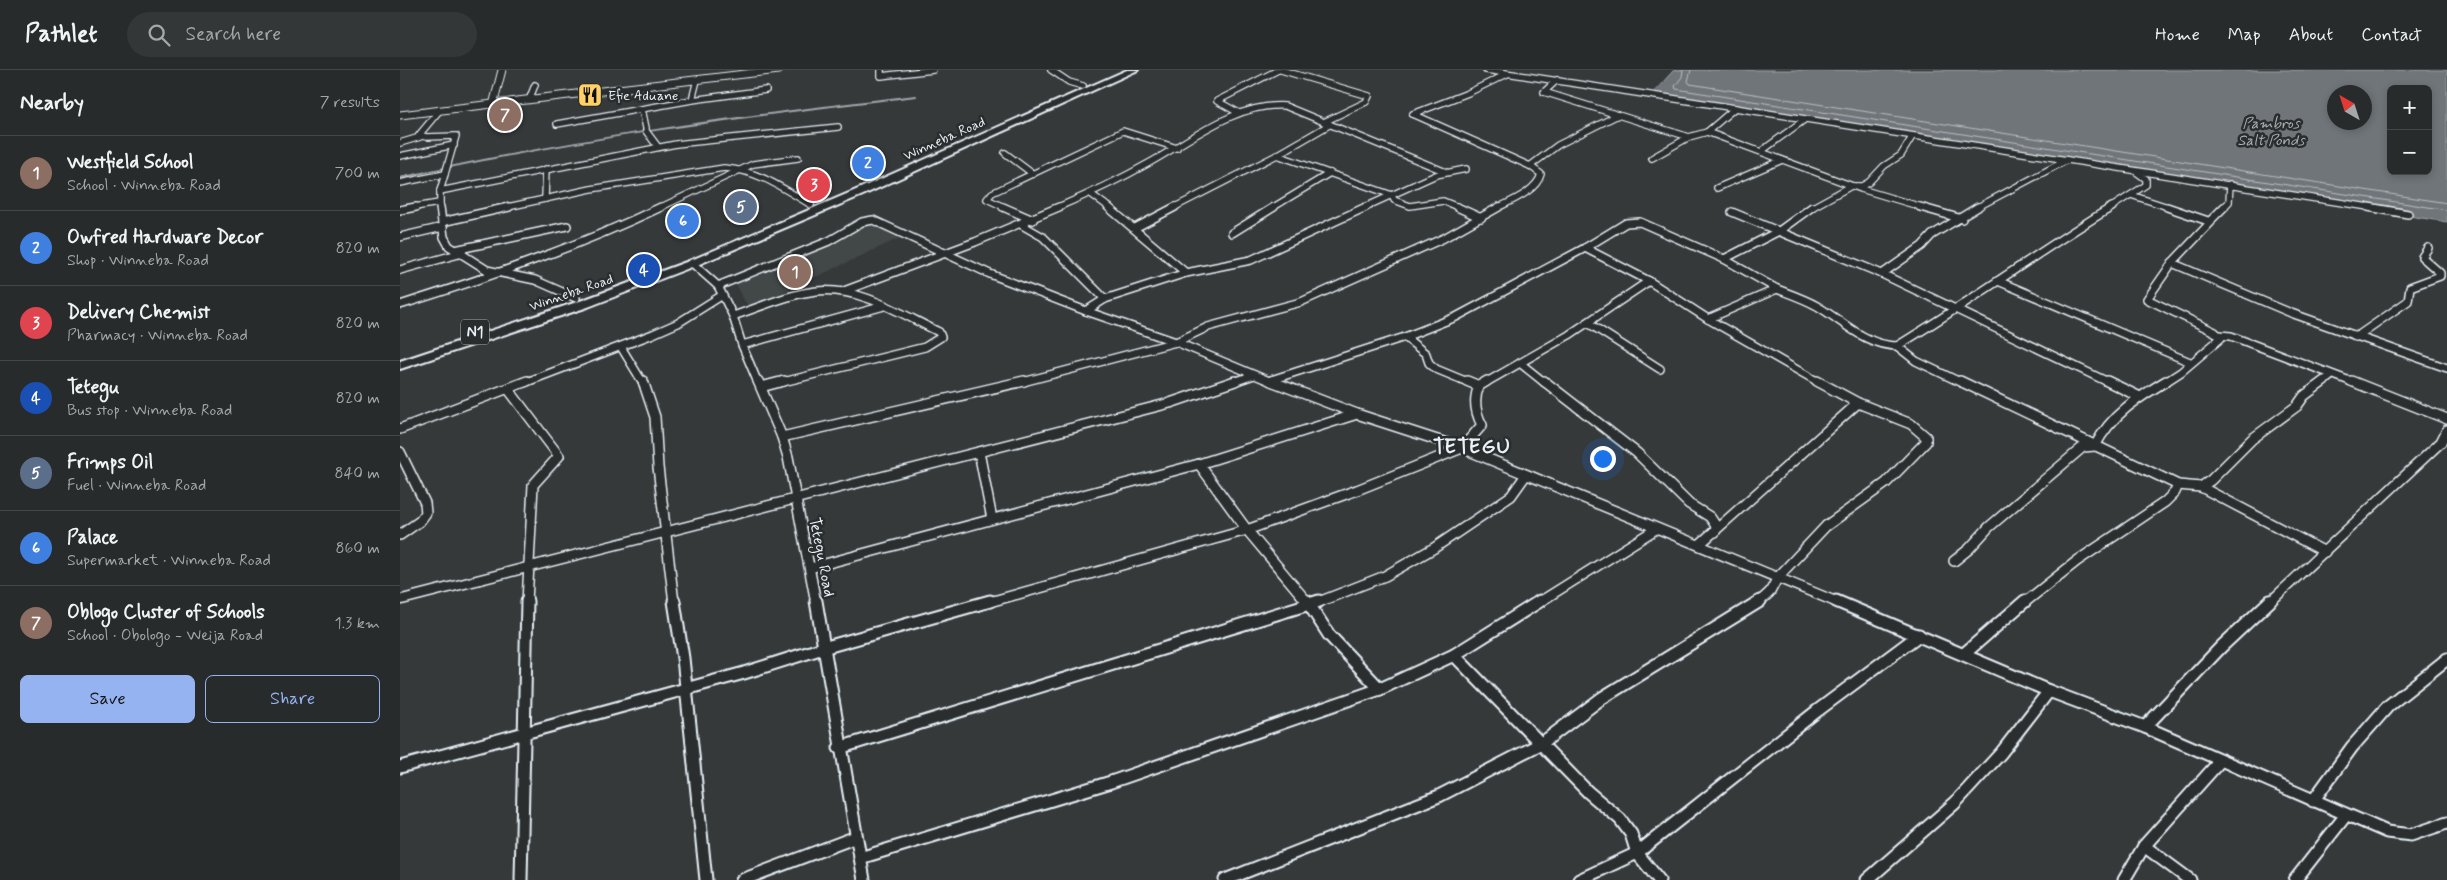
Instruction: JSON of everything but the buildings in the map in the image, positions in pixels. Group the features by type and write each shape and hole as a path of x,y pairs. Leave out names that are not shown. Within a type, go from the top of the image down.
{"highway":[{"name":"Winneba Road","path":"400,356 576,298 689,256 811,205 1083,86 1134,70"},
{"name":"Winneba Road","path":"400,365 584,304 692,263 845,199 1111,76"}],"street":[{"path":"493,104 502,70"},
{"path":"400,116 779,70"},
{"path":"881,70 881,76 933,70"},
{"path":"1051,70 1069,82 1083,86"},
{"path":"1135,228 1277,155 1326,123 1366,102 1368,96 1280,70 1217,101 1239,113"},
{"path":"1486,70 1912,137 2230,184 2408,214"},
{"path":"782,437 1043,377 1176,342 1199,329 1300,302 1427,246 1528,191 1540,178 1541,174 1530,166 1413,114 1468,93 1507,74"},
{"path":"692,100 697,80"},
{"path":"1557,80 1544,92 1689,137"},
{"path":"530,100 535,85"},
{"path":"557,124 692,100 766,90"},
{"path":"733,316 809,293 844,292 1022,225 1091,194 1177,148 1215,124 1239,113 1263,106 1276,105 1326,123 1446,172"},
{"path":"1652,158 1689,137 1707,132 1735,108"},
{"path":"642,109 646,129 658,147"},
{"path":"420,137 419,135 439,111"},
{"path":"1530,166 1558,145 1618,115"},
{"path":"1762,150 1804,120"},
{"path":"440,191 658,147 838,127"},
{"path":"1033,220 987,199 992,193 1123,131 1177,148"},
{"path":"1707,132 1762,150 1782,160 1851,186 1962,219"},
{"path":"400,143 420,137 454,134 457,138 440,191 439,203 442,224 449,246 476,264 499,273 535,280 576,298"},
{"path":"1724,259 1779,231 1821,201 1851,186 1862,186 1869,182 1884,166 1900,155 1912,137"},
{"path":"400,156 454,145"},
{"path":"1005,154 1033,174"},
{"path":"1277,155 1392,195 1394,200 1410,206 1443,201 1481,218"},
{"path":"400,305 499,273 600,236 740,169 765,162 798,158"},
{"path":"1717,188 1782,160"},
{"path":"1882,274 1889,271 1922,246 1932,235 1962,219 1995,197 2036,178 2067,160"},
{"path":"400,237 442,224 545,199 724,168 740,169 765,179 811,205"},
{"path":"400,183 447,169"},
{"path":"545,199 546,169"},
{"path":"1086,311 1105,299 1186,273 1251,260 1446,172 1466,169"},
{"path":"1271,380 1405,337 1481,305 1585,248 1626,223 1635,221 1724,259 1777,289 1816,305 1865,338 1885,346 1897,346 1959,309 2124,198 2132,196 2146,185 2146,179 2134,170"},
{"path":"1232,233 1330,173"},
{"path":"2230,184 2229,202 2210,221 2211,224 2172,264 2147,299 2219,335 2231,336 2447,419"},
{"path":"1091,194 1135,228 1186,273"},
{"path":"2132,196 2210,221"},
{"path":"400,210 439,203"},
{"path":"1732,212 1882,274 1959,309 2140,397"},
{"path":"718,286 829,241 868,220 873,220 990,274 1086,311 1176,342 1254,375 1357,414 1462,448 1656,529 1700,544 2049,691 2145,727 2220,761 2398,836 2416,836 2447,823"},
{"path":"1022,225 1043,238 1105,299"},
{"path":"455,250 567,226"},
{"path":"1225,880 1439,796 1542,743 1602,698 1759,602 1770,592 1778,577 1832,520 1886,483 1926,442 1926,437 1911,424 1858,403 1782,363 1708,320 1649,281 1585,248"},
{"path":"2356,337 2408,301 2412,292 2410,287 2440,276 2440,273 2422,257 2428,248"},
{"path":"400,270 462,253"},
{"name":"Tetegu Road","path":"692,263 718,286 733,316 742,345 782,437 810,568 822,648 864,880"},
{"path":"2172,264 2291,313 2447,368"},
{"path":"400,767 744,674 822,648 1247,530 1357,490 1462,448 1482,425 1474,404 1474,395 1479,386 1588,323 1649,281"},
{"path":"1998,281 2190,362"},
{"path":"1708,320 1777,289"},
{"path":"761,387 925,347 941,337 939,332 884,306 844,292"},
{"path":"400,429 510,390 678,324 722,296"},
{"path":"742,345 884,306"},
{"path":"1588,323 1660,369"},
{"path":"2095,446 2105,427 2140,397 2165,384 2219,340 2219,335"},
{"path":"1405,337 1426,354 1429,364 1436,369 1479,386"},
{"path":"1897,346 1909,357 2178,485 2201,487 2324,552"},
{"path":"621,347 645,385 655,417 658,466 686,689 706,880"},
{"path":"1520,362 1636,453 1689,504 1710,517 1716,526 1716,532"},
{"path":"400,600 666,534 796,498 1180,401 1254,375"},
{"path":"2201,487 2226,466 2252,439 2297,406 2304,396 2332,375"},
{"path":"510,390 559,456 557,462 538,476 533,485 528,567 526,732 521,880"},
{"path":"1700,544 1716,532 1858,403"},
{"path":"810,568 1198,464 1357,414"},
{"path":"2145,727 2221,646 2441,442 2447,430"},
{"path":"1954,561 1970,549 1989,526 2044,482 2083,447 2095,446"},
{"path":"400,452 425,503 426,513 420,521 400,535"},
{"path":"979,452 992,520"},
{"path":"1198,464 1247,530 1310,606 1329,635 1380,689"},
{"path":"840,748 1310,606 1385,576 1434,548 1511,496 1526,475"},
{"path":"1964,654 2036,592 2077,561 2164,502 2175,492 2178,485"},
{"path":"860,858 1111,782 1380,689 1454,656 1656,529"},
{"path":"1579,880 1637,853 1817,710 1919,635"},
{"path":"1454,656 1542,743 1588,792 1620,819 1632,834 1637,853 1659,880"},
{"path":"2313,801 2352,747 2388,706 2447,658"},
{"path":"1867,880 1955,803 2001,753 2049,691"},
{"path":"2124,880 2144,846 2220,761"},
{"path":"2295,880 2346,814"},
{"path":"742,880 856,837"},
{"path":"2144,846 2190,880"}],"shaded area":[{"path":"872,223 902,237 749,308 738,290 737,283"}],"water":[{"name":"Pambros Salt Ponds","path":"1674,70 2447,70 2447,222 1650,96"}],"waterway":[{"path":"400,178 592,140 721,120 916,96"}],"place":[{"name":"Efie Aduane","path":"590,95"},
{"name":"Oblogo Cluster of Schools","path":"505,115"},
{"name":"Owfred Hardware Decor","path":"868,163"},
{"name":"Delivery Chemist","path":"814,185"},
{"name":"Frimps Oil","path":"741,207"},
{"name":"Palace","path":"683,221"},
{"name":"Tetegu","path":"644,270"},
{"name":"Westfield School","path":"795,272"}],"district":[{"name":"TETEGU","path":"1472,446"}]}
